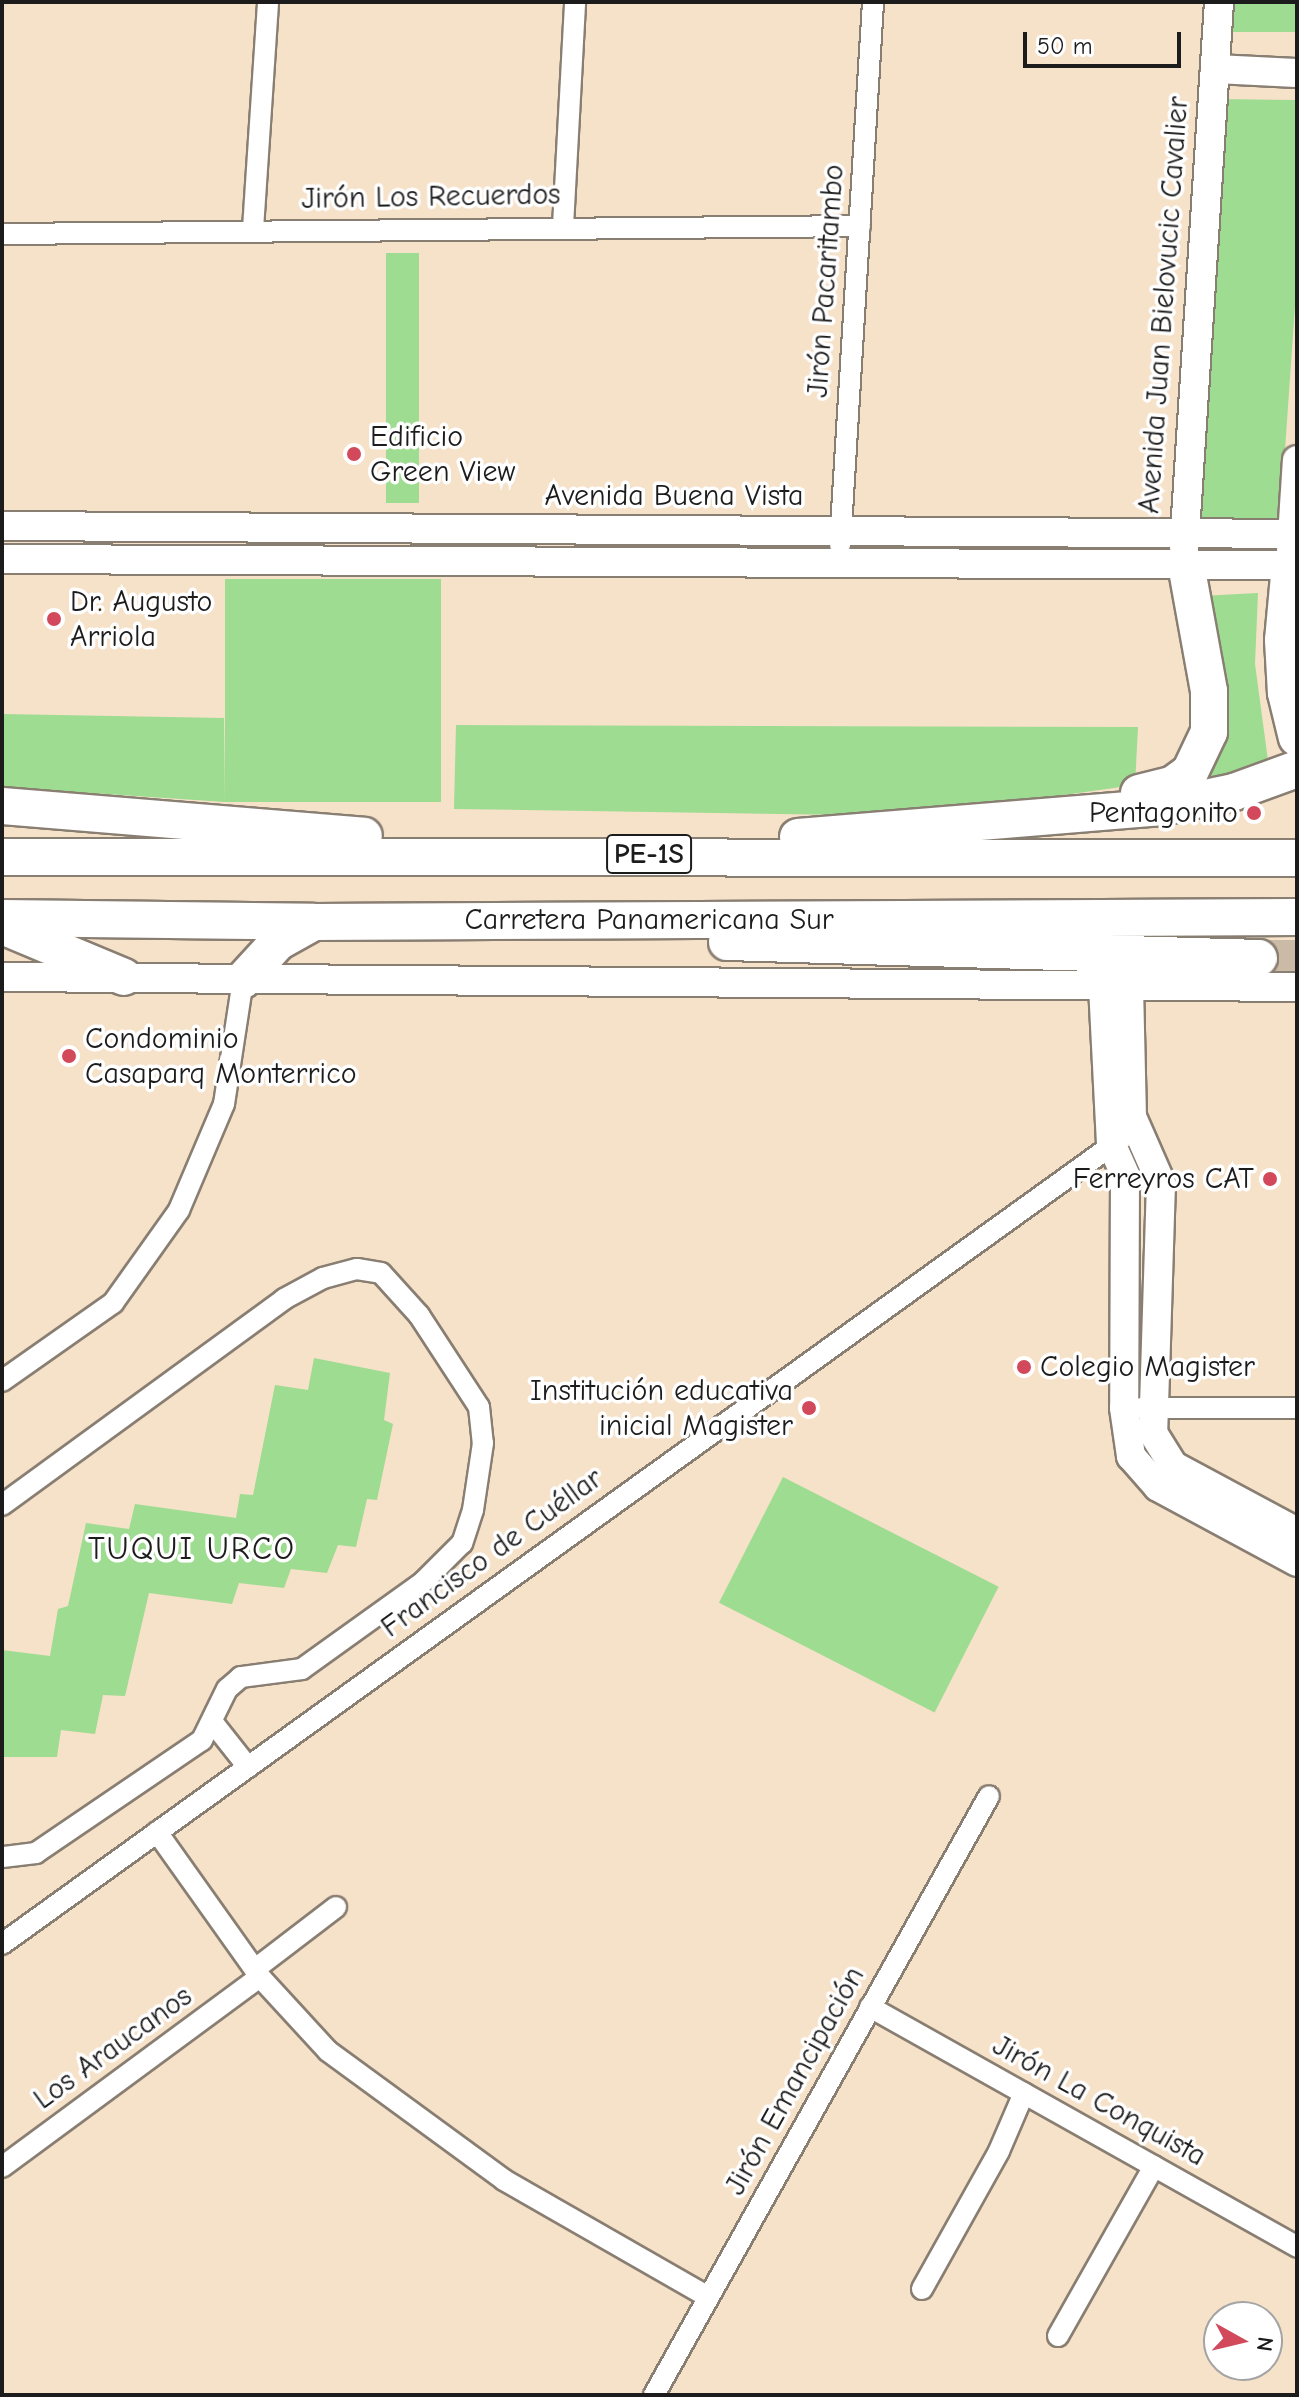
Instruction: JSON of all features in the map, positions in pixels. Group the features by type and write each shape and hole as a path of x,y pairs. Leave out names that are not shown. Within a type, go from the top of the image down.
{"highway":[{"path":"681,854 858,828 1148,792 1181,779 1197,763 1211,720 1184,548"},
{"path":"1294,550 1283,640 1286,693 1297,738"},
{"path":"858,828 1162,807 1234,792 1297,769"},
{"path":"2,806 225,821 533,854"},
{"name":"PE-1S","path":"2,857 681,854 1297,858"},
{"name":"Carretera Panamericana Sur","path":"2,918 314,922 1297,917"},
{"path":"662,921 706,941 722,942 1259,958"},
{"path":"243,980 278,942 314,922"},
{"path":"2,926 124,977"}],"main road":[{"name":"Avenida Juan Bielovucic Cavalier","path":"1184,548 1219,2"},
{"path":"1215,69 1297,73"},
{"path":"1294,550 1297,460"},
{"name":"Avenida Buena Vista","path":"2,526 841,531 1184,548 1294,550"},
{"path":"350,561 352,530"},
{"name":"Avenida Buena Vista","path":"2,559 839,563 1184,548"},
{"path":"2,977 1297,987"},
{"path":"1116,986 1137,1131 1161,1183 1131,1456 1144,1474 1297,1562"},
{"path":"1116,986 1111,1143 1125,1175 1137,1408 1160,1450 1174,1466 1297,1532"}],"street":[{"path":"253,229 268,2"},
{"path":"563,226 575,2"},
{"name":"Jirón Pacaritambo","path":"839,563 873,2"},
{"name":"Jirón Los Recuerdos","path":"2,234 563,226 860,226"},
{"path":"2,1381 113,1303 179,1210 224,1104 243,980"},
{"name":"Francisco de Cuéllar","path":"2,1944 1111,1143 1137,1131"},
{"path":"2,1505 284,1299 323,1278 357,1269 381,1273 419,1315 479,1407 483,1443 473,1510 462,1543 423,1582 302,1669 241,1677 227,1689 214,1724 202,1740 36,1853 2,1857"},
{"path":"1137,1408 1297,1408"},
{"path":"214,1724 248,1767"},
{"name":"Jirón Emancipación","path":"654,2395 989,1796"},
{"path":"157,1832 257,1973 328,2051 481,2165 708,2297"},
{"name":"Los Araucanos","path":"2,2167 257,1973 336,1907"},
{"name":"Jirón La Conquista","path":"870,2007 1295,2242"},
{"path":"922,2289 999,2151 1024,2093"},
{"path":"1058,2336 1154,2166"}],"green space":[{"path":"1230,2 1297,2 1297,32 1230,32"},
{"path":"1222,99 1297,100 1297,277 1280,522 1197,523"},
{"path":"386,253 419,253 419,503 386,503"},
{"path":"225,579 441,579 441,802 225,802"},
{"path":"1258,593 1255,664 1269,768 1201,790 1201,596"},
{"path":"2,714 224,718 225,802 2,787"},
{"path":"456,725 1138,727 1135,785 915,816 454,809"},
{"path":"314,1358 390,1373 384,1420 393,1424 377,1500 367,1499 356,1547 338,1545 327,1573 291,1569 284,1588 239,1583 232,1604 149,1593 125,1696 103,1695 95,1734 61,1730 57,1757 2,1757 2,1650 50,1656 58,1609 68,1606 86,1523 129,1529 135,1504 236,1518 240,1494 253,1495 275,1385 308,1390"},
{"path":"783,1477 999,1587 935,1712 719,1603"}],"tunnel":[{"path":"1259,958 1297,958"}],"place":[{"name":"Edificio Green View","path":"354,454"},
{"name":"Dr. Augusto Arriola","path":"54,619"},
{"name":"Pentagonito","path":"1254,813"},
{"name":"Condominio Casaparq Monterrico","path":"69,1056"},
{"name":"Ferreyros CAT","path":"1270,1179"},
{"name":"Colegio Magister","path":"1024,1367"},
{"name":"Institución educativa inicial Magister","path":"809,1408"}],"district":[{"name":"TUQUI URCO","path":"192,1549"}]}
